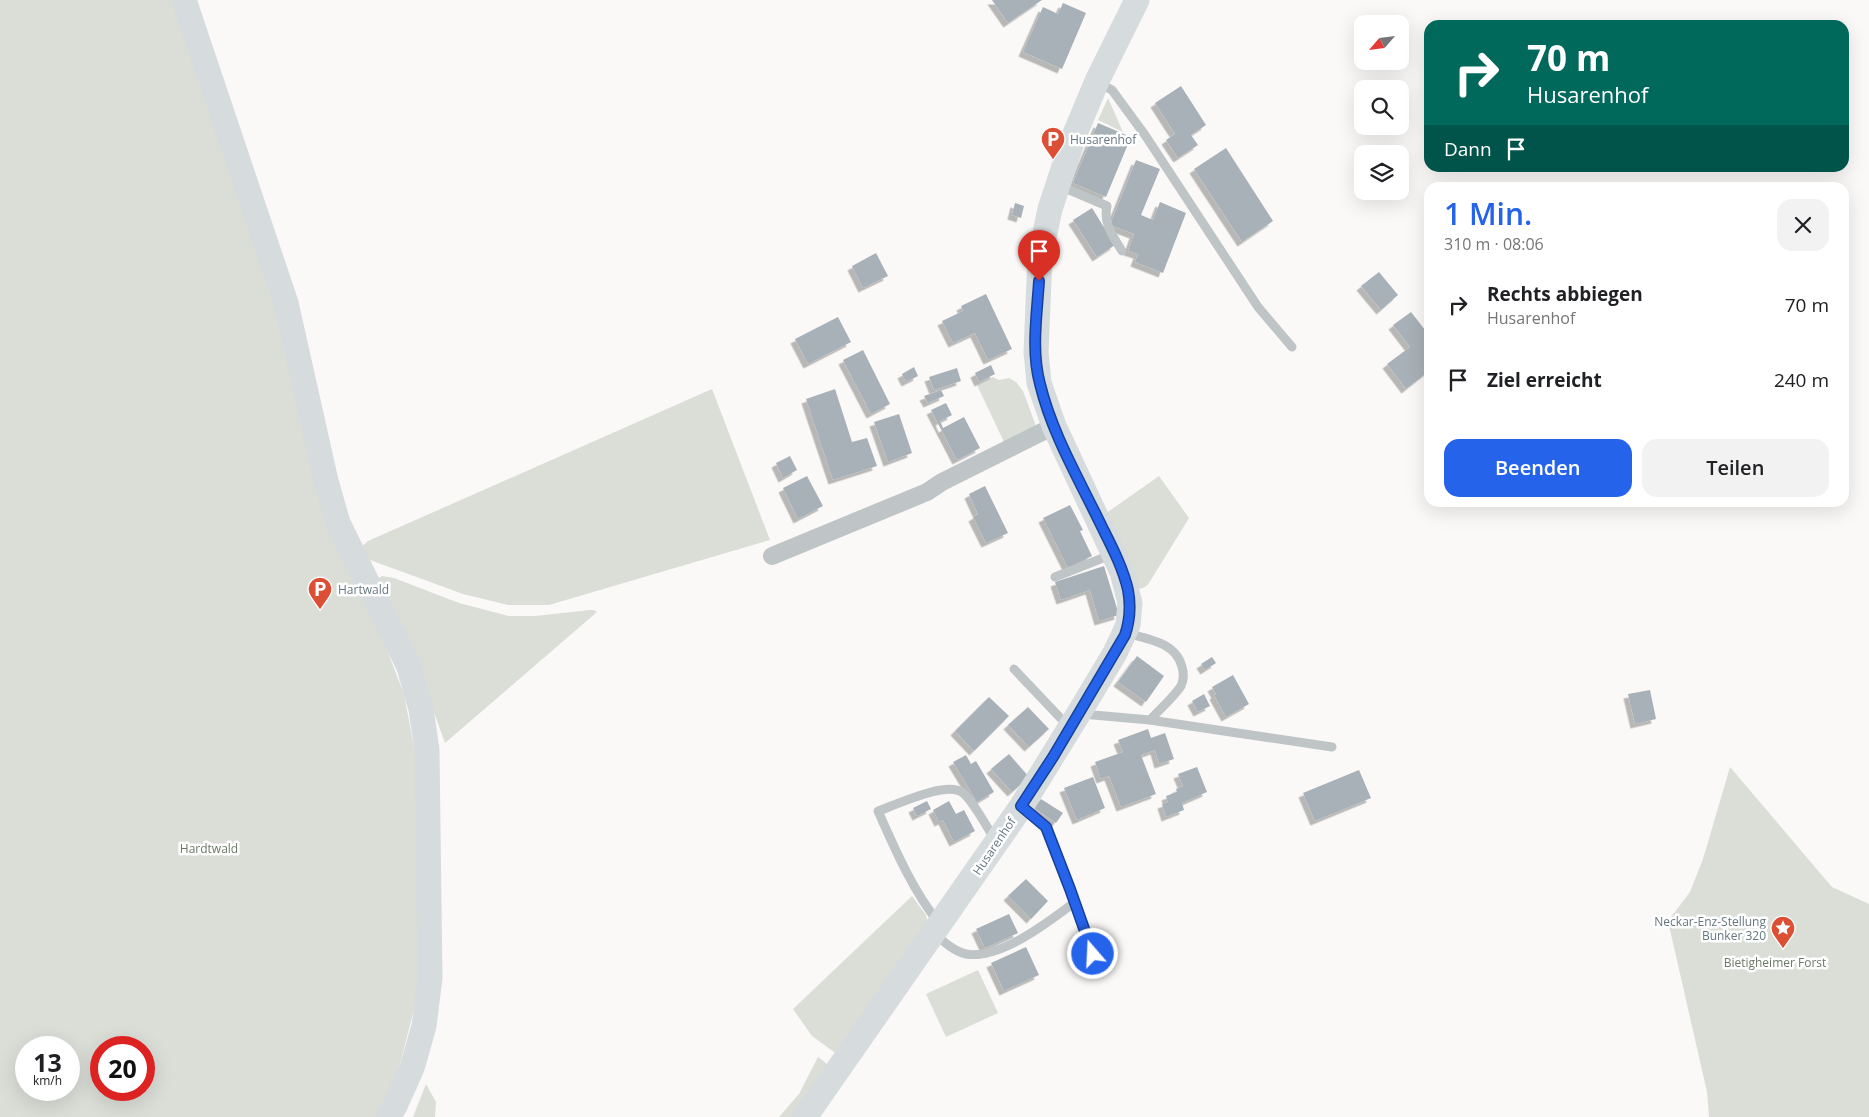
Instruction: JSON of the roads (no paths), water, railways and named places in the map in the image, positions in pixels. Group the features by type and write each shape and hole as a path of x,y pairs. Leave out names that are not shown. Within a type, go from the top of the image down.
{"main road":[{"path":"184,0 286,303 326,480 338,523 409,667 421,708 427,750 430,978 424,1026 412,1068 388,1117"},
{"name":"Husarenhof","path":"805,1117 1021,806 1075,721 1126,633 1130,616 1128,589 1114,553 1054,426 1039,383 1036,352 1040,257 1044,233 1074,136 1097,82 1137,0"}],"street":[{"path":"772,556 926,492 942,482 1054,426"}],"lane":[{"path":"1097,82 1112,90 1145,135 1258,307 1292,347"},
{"path":"1058,185 1107,206 1105,216 1108,227 1122,251"},
{"path":"1055,577 1114,553"},
{"path":"1126,633 1161,643 1170,648 1182,664 1184,676 1181,686 1150,720"},
{"path":"1014,669 1075,721 1150,720 1332,747"},
{"path":"996,843 968,799 957,790 950,788 937,790 878,810 910,879 937,928 956,950 972,954 988,952 1022,940 1075,902"},
{"path":"1021,806 1046,827 1099,971"}],"place":[{"name":"Husarenhof","path":"1053,160"},
{"name":"Hartwald","path":"320,610"},
{"name":"Neckar-Enz-Stellung Bunker 320","path":"1783,949"}],"park label":[{"name":"Hardtwald","path":"209,848"},
{"name":"Bietigheimer Forst","path":"1775,962"}]}
